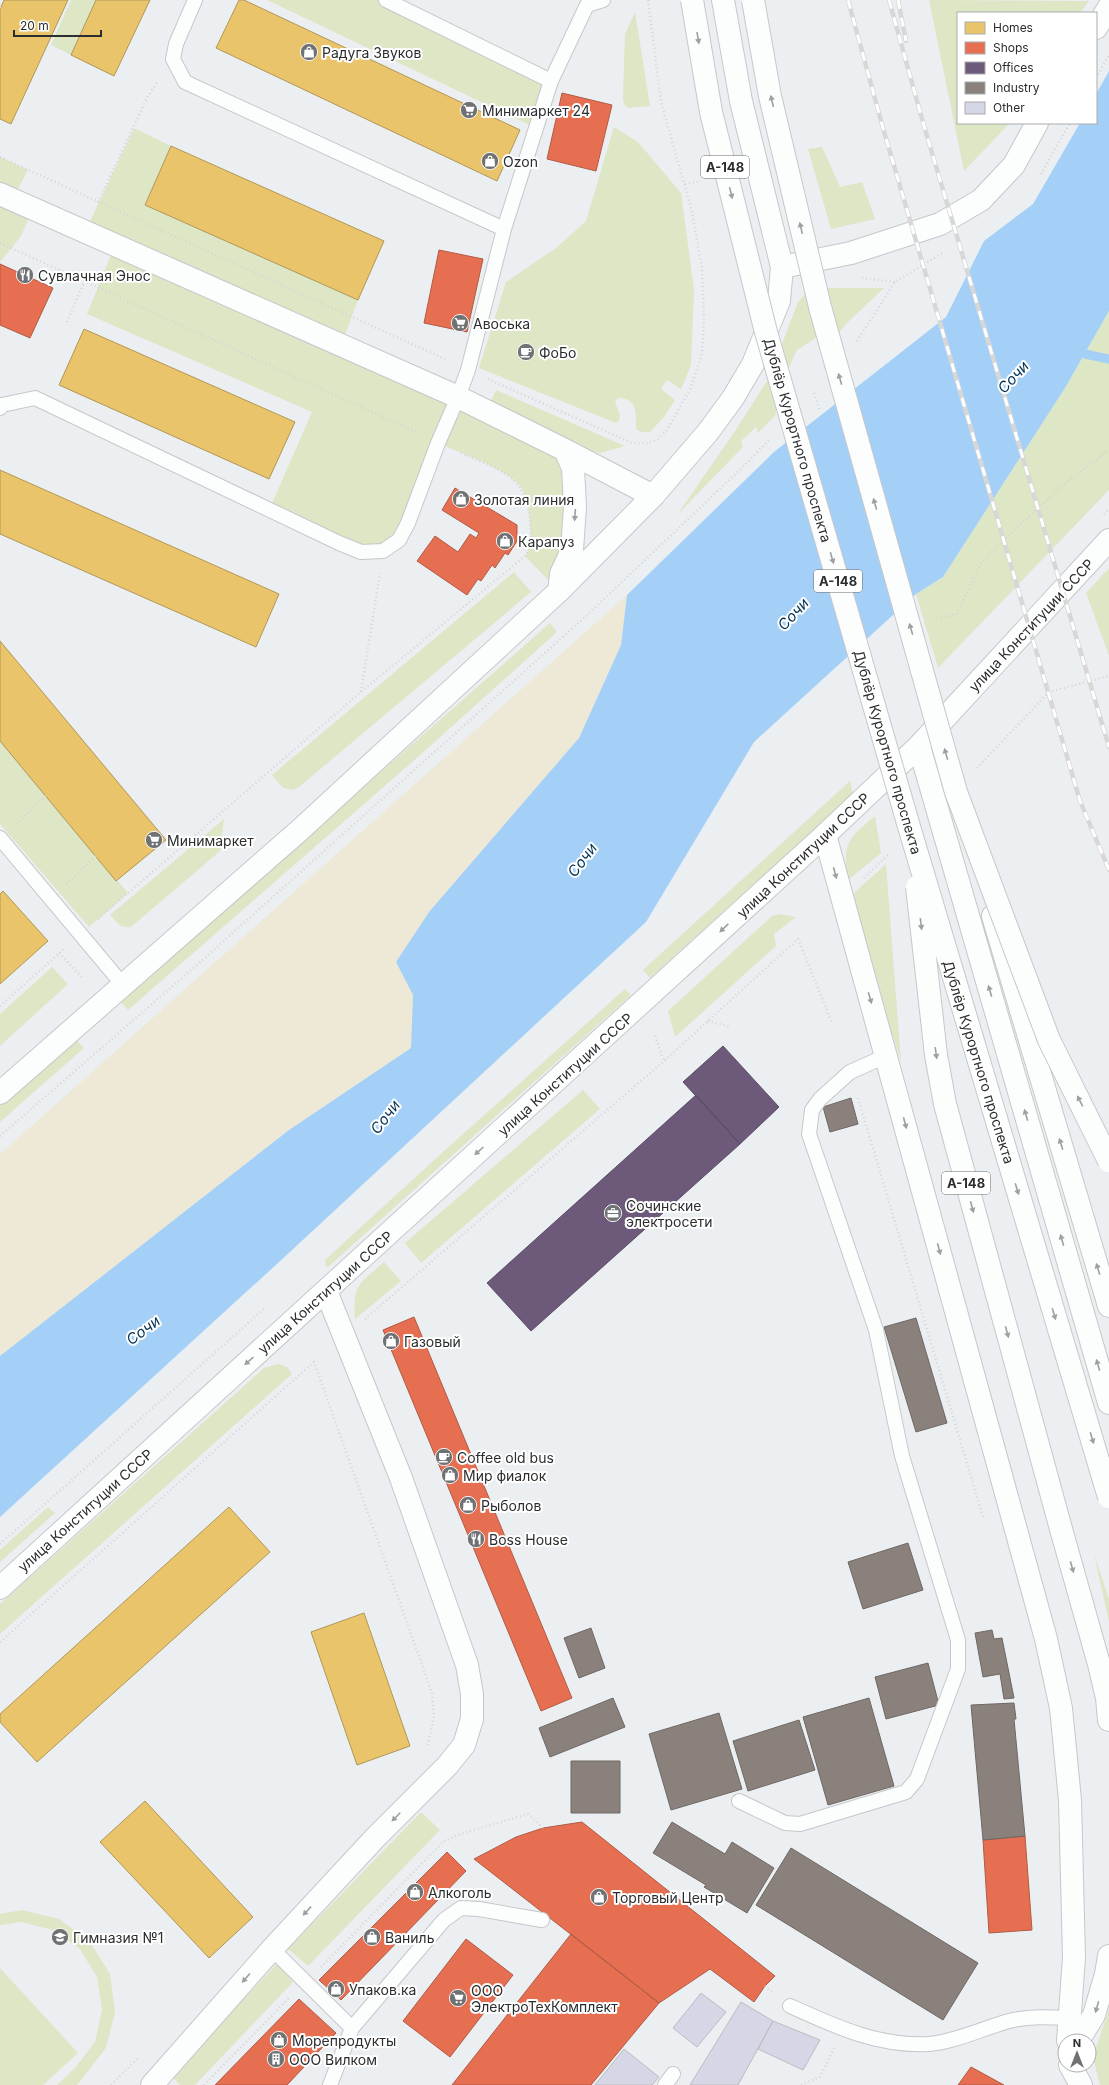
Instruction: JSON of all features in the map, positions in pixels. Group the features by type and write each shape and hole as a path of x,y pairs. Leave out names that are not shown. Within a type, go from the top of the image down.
{"main road":[{"name":"Дублёр Курортного проспекта","path":"692,0 711,112 766,332 910,830 1109,1497"},
{"path":"0,1093 301,829 559,591 653,496 708,432 733,398 753,364 779,301 782,267 741,101 723,0"},
{"path":"753,0 770,96 820,307 956,792 1109,1306"},
{"path":"1097,26 1109,7"},
{"path":"782,267 851,252 940,224 981,200 1014,165 1036,124"},
{"path":"0,194 458,398 565,450 653,496"},
{"path":"559,591 561,574 572,550 575,507 573,468 565,450"},
{"name":"улица Конституции СССР","path":"0,1588 825,835 919,746 1109,540"},
{"path":"919,746 1109,1403"},
{"path":"956,792 1049,1040 1109,1161"},
{"name":"А-148","path":"910,830 936,1055 945,1104 1099,1664 1107,1698 1109,1720"},
{"path":"825,835 1046,1639 1060,1708 1070,1800 1074,1957 1068,2033"},
{"path":"159,2082 272,1949 375,1838 447,1766 464,1746 472,1719 472,1694 467,1666 401,1478 326,1291"},
{"path":"1083,2033 1094,2015 1106,1974 1109,1956"},
{"path":"1064,2085 1065,2073"},
{"path":"1074,2073 1081,2085"}],"lane":[{"path":"195,0 176,44 173,59 185,82 504,229"},
{"path":"386,0 551,81"},
{"path":"0,408 2,405 35,398 339,543 361,552 384,551 399,540 408,522 438,442 458,398 468,370 504,229 551,81 585,3 603,0"},
{"path":"2,844 124,985"},
{"path":"739,1801 785,1822 800,1824 906,1792 917,1779 958,1669 958,1640 902,1456 876,1330 809,1134 812,1110 820,1099 850,1072 886,1056"},
{"path":"330,2085 352,2028 444,1920 461,1908 479,1909 542,1920"},
{"path":"272,1949 352,2028"},
{"path":"790,2006 843,2030 889,2041 930,2044 1010,2021 1036,2017 1069,2018"}],"path":[{"path":"0,157 632,444 649,444 658,439 667,430 690,389 702,354 704,318 702,268 692,211 661,102 648,0"},
{"path":"1097,76 1109,55"},
{"path":"98,202 148,96 173,59"},
{"path":"0,243 85,280 508,475 519,485 526,497 530,515 530,549 525,556 361,692 80,934 0,1006"},
{"path":"854,345 895,282 947,250"},
{"path":"67,322 85,280"},
{"path":"941,618 957,614 982,561 1064,484 1109,450"},
{"path":"0,1136 197,965 567,632 744,466"},
{"path":"1104,515 1109,509"},
{"path":"361,692 384,551"},
{"path":"12,827 46,796"},
{"path":"64,886 96,856"},
{"path":"358,1324 664,1060 798,939 832,1023"},
{"path":"59,953 83,978"},
{"path":"708,1021 732,1027"},
{"path":"655,1036 664,1060"},
{"path":"858,1098 983,1518"},
{"path":"0,1544 266,1307"},
{"path":"0,1642 314,1362 432,1693 434,1716 426,1751"},
{"path":"204,2085 443,1842 457,1835 528,1814 543,1828"},
{"path":"801,2085 820,2078 843,2030"},
{"path":"111,2085 144,2052"}],"green space":[{"path":"71,0 96,0 71,55 51,45"},
{"path":"267,0 386,0 551,81 536,128"},
{"path":"929,0 1089,1 1081,12 957,12 957,124 1009,124 964,171"},
{"path":"635,12 650,106 628,108 624,104 623,97 625,34"},
{"path":"614,127 638,142 681,193 694,290 691,365 681,389 667,380 661,389 675,400 664,417 650,432 641,432 636,429 636,413 632,404 625,399 618,398 615,402 620,415 619,421 616,423 479,368 506,282 556,248 586,221"},
{"path":"134,128 171,146 145,205 358,300 341,345 561,448 575,512 551,583 525,556 530,545 531,537 528,504 525,494 520,486 505,473 494,467 438,443 399,540 361,552 269,510 312,412 87,314 115,245 85,232"},
{"path":"822,147 840,187 862,182 875,219 831,229 808,149"},
{"path":"0,157 28,170 12,200 33,209 21,236 0,262"},
{"path":"821,288 884,288 847,323 835,338 816,338 797,350 784,378 775,416 758,433 756,427 741,441 743,447 677,515 733,434 769,378 798,302 808,292"},
{"path":"1109,311 1109,490 938,668 916,594 943,577 1065,388"},
{"path":"496,390 625,446 600,453 590,451 488,407"},
{"path":"1109,568 1109,656 1086,593"},
{"path":"514,572 531,592 299,787 293,790 283,788 272,775"},
{"path":"550,623 557,632 419,756 128,1010 120,1001"},
{"path":"0,741 128,893 89,927 0,824"},
{"path":"850,781 853,794 650,978 643,970"},
{"path":"875,816 881,853 847,881 846,858 849,844 858,831"},
{"path":"224,819 220,851 131,927 121,926 110,915"},
{"path":"886,864 901,1062 851,901 855,892"},
{"path":"780,914 796,917 774,934 776,946 675,1037 668,1011 772,916"},
{"path":"52,967 68,984 0,1046 0,1014"},
{"path":"625,989 631,995 328,1267 326,1266 325,1260"},
{"path":"75,1038 84,1048 0,1122 0,1105"},
{"path":"583,1090 600,1109 421,1263 405,1243"},
{"path":"384,1262 401,1281 355,1319 355,1298 359,1286 363,1280"},
{"path":"278,1364 287,1367 292,1374 0,1634 0,1604 264,1368"},
{"path":"48,1507 55,1513 0,1562 0,1550"},
{"path":"1094,1554 1109,1599 1109,1622"},
{"path":"421,1812 440,1830 308,1966 288,1949"},
{"path":"22,1910 59,1919 90,1942 110,1974 115,2012 106,2048 77,2085 57,2085 75,2068 95,2042 102,2010 97,1977 80,1949 53,1930 21,1922 0,1925 0,1914"},
{"path":"277,1964 293,1982 195,2085 180,2085 171,2076"},
{"path":"0,1968 78,2053 43,2085 0,2085"},
{"path":"1109,2009 1109,2085 1100,2085 1097,2073 1097,2045"}],"sand":[{"path":"627,595 621,645 579,738 429,912 396,962 413,995 411,1048 289,1130 0,1356 0,1154"}],"water":[{"name":"Сочи","path":"1109,71 1109,311 1065,388 943,577 916,594 754,742 646,922 278,1263 0,1517 0,1356 289,1130 411,1048 413,995 396,962 429,912 579,738 621,645 627,595 774,452 946,317 984,241 1033,204 1079,124 1097,124 1097,92"}],"building: Homes":[{"path":"4,0 68,0 11,124 0,119 0,9"},
{"path":"96,0 150,0 114,76 71,55"},
{"path":"239,0 244,0 520,130 497,181 216,48"},
{"path":"171,146 384,241 358,300 145,205"},
{"path":"84,329 295,422 269,479 59,385"},
{"path":"0,470 279,594 256,647 0,534"},
{"path":"0,641 166,840 116,881 0,741"},
{"path":"3,891 48,941 0,984 0,894"},
{"path":"229,1507 270,1552 37,1762 0,1722 0,1714"},
{"path":"364,1613 410,1746 357,1765 311,1632"},
{"path":"145,1801 253,1917 209,1958 100,1842"}],"building: Shops":[{"path":"562,93 612,105 596,171 547,159"},
{"path":"439,250 483,259 467,332 424,323"},
{"path":"0,264 53,288 30,338 0,325"},
{"path":"455,488 517,525 517,541 508,555 505,553 495,568 492,565 481,581 478,579 467,595 417,561 435,536 458,552 470,534 476,538 479,533 442,510"},
{"path":"414,1317 572,1698 541,1711 383,1330"},
{"name":"Торговый Центр","path":"582,1822 775,1976 765,1986 754,2002 710,1969 659,2003 474,1859 516,1837 543,1828"},
{"path":"1025,1836 1032,1930 989,1933 983,1840"},
{"path":"447,1852 466,1871 341,2000 319,1980"},
{"path":"571,1934 659,2003 591,2085 452,2085"},
{"name":"ООО ЭлектроТехКомплект","path":"466,1939 513,1975 450,2057 403,2021"},
{"name":"ООО Вилком","path":"299,1999 336,2033 287,2085 215,2085"},
{"path":"971,2067 1004,2085 958,2085"}],"building: Offices":[{"path":"723,1046 779,1107 740,1144 683,1082"},
{"name":"Сочинские электросети","path":"696,1095 740,1144 531,1331 487,1283"}],"building: Industry":[{"path":"851,1098 858,1124 830,1132 823,1107"},
{"path":"916,1318 947,1423 916,1432 884,1327"},
{"path":"908,1543 923,1590 863,1609 848,1562"},
{"path":"591,1628 605,1668 579,1678 564,1638"},
{"path":"992,1630 994,1639 1002,1638 1014,1698 1004,1699 1000,1674 983,1677 975,1633"},
{"path":"928,1663 939,1705 886,1719 875,1677"},
{"path":"613,1698 625,1727 550,1757 539,1728"},
{"path":"869,1698 894,1786 828,1805 803,1717"},
{"path":"1014,1703 1016,1719 1014,1719 1025,1836 983,1840 971,1705"},
{"path":"719,1713 742,1789 671,1810 649,1734"},
{"path":"799,1720 815,1770 748,1791 733,1741"},
{"path":"571,1761 620,1761 620,1813 571,1813"},
{"path":"672,1822 725,1854 732,1842 774,1868 747,1913 704,1887 706,1885 653,1853"},
{"path":"791,1848 978,1963 943,2020 756,1905"}],"building: Other":[{"path":"701,1993 726,2012 697,2047 673,2028"},
{"path":"741,2002 773,2021 738,2085 690,2085"},
{"path":"773,2021 820,2040 803,2070 758,2049"},
{"path":"624,2049 659,2077 652,2085 595,2085"}],"waterway":[{"path":"1085,354 1109,359"}],"railway":[{"path":"848,0 883,128 1080,801 1109,870"},
{"path":"889,0 924,126 1109,747"},
{"path":"898,0 906,41"}],"place":[{"name":"Радуга Звуков","path":"309,52"},
{"name":"Минимаркет 24","path":"469,110"},
{"name":"Ozon","path":"490,161"},
{"name":"Сувлачная Энос","path":"25,275"},
{"name":"Авоська","path":"460,323"},
{"name":"ФоБо","path":"526,352"},
{"name":"Золотая линия","path":"461,499"},
{"name":"Карапуз","path":"505,541"},
{"name":"Минимаркет","path":"154,840"},
{"name":"Сочинские электросети","path":"613,1213"},
{"name":"Газовый","path":"391,1341"},
{"name":"Coffee old bus","path":"444,1457"},
{"name":"Мир фиалок","path":"450,1475"},
{"name":"Рыболов","path":"468,1505"},
{"name":"Boss House","path":"476,1539"},
{"name":"Алкоголь","path":"415,1892"},
{"name":"Торговый Центр","path":"599,1897"},
{"name":"Гимназия №1","path":"60,1937"},
{"name":"Ваниль","path":"372,1937"},
{"name":"Упаков.ка","path":"336,1989"},
{"name":"ООО ЭлектроТехКомплект","path":"458,1998"},
{"name":"Морепродукты","path":"279,2040"},
{"name":"ООО Вилком","path":"276,2059"}]}
